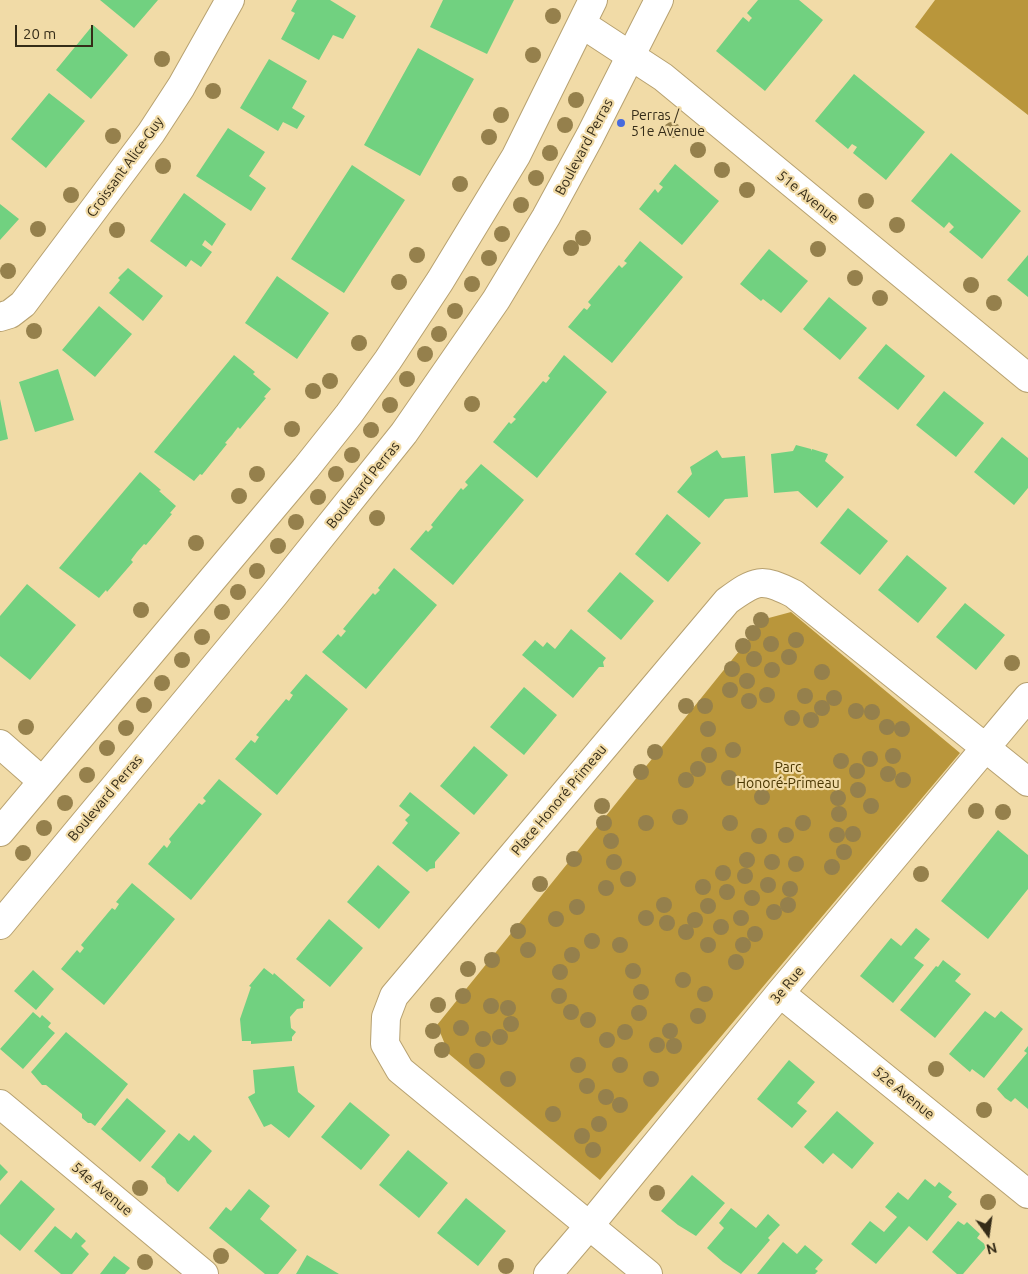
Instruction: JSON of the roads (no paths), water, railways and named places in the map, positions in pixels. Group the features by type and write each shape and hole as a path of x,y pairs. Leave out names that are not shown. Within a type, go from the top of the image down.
{"street":[{"name":"Croissant Alice-Guy","path":"0,317 10,314 23,304 151,133 181,87 230,0"},
{"path":"0,832 300,475 349,414 388,360 440,280 516,156 593,0"},
{"name":"Boulevard Perras","path":"0,925 274,595 404,433 496,300 546,217 590,136 659,0"},
{"name":"51e Avenue","path":"582,24 663,77 1028,378"},
{"name":"Place Honoré Primeau","path":"648,1274 400,1070 385,1044 386,1017 394,996 727,601 750,585 773,583 794,594 1028,782"},
{"name":"3e Rue","path":"548,1274 590,1226 780,992 1028,697"},
{"path":"0,744 42,781"},
{"name":"52e Avenue","path":"780,992 1028,1194"},
{"name":"54e Avenue","path":"0,1104 204,1274"}],"place":[{"name":"Perras / 51e Avenue","path":"621,123"}],"park label":[{"name":"Parc Honoré-Primeau","path":"788,776"}]}
